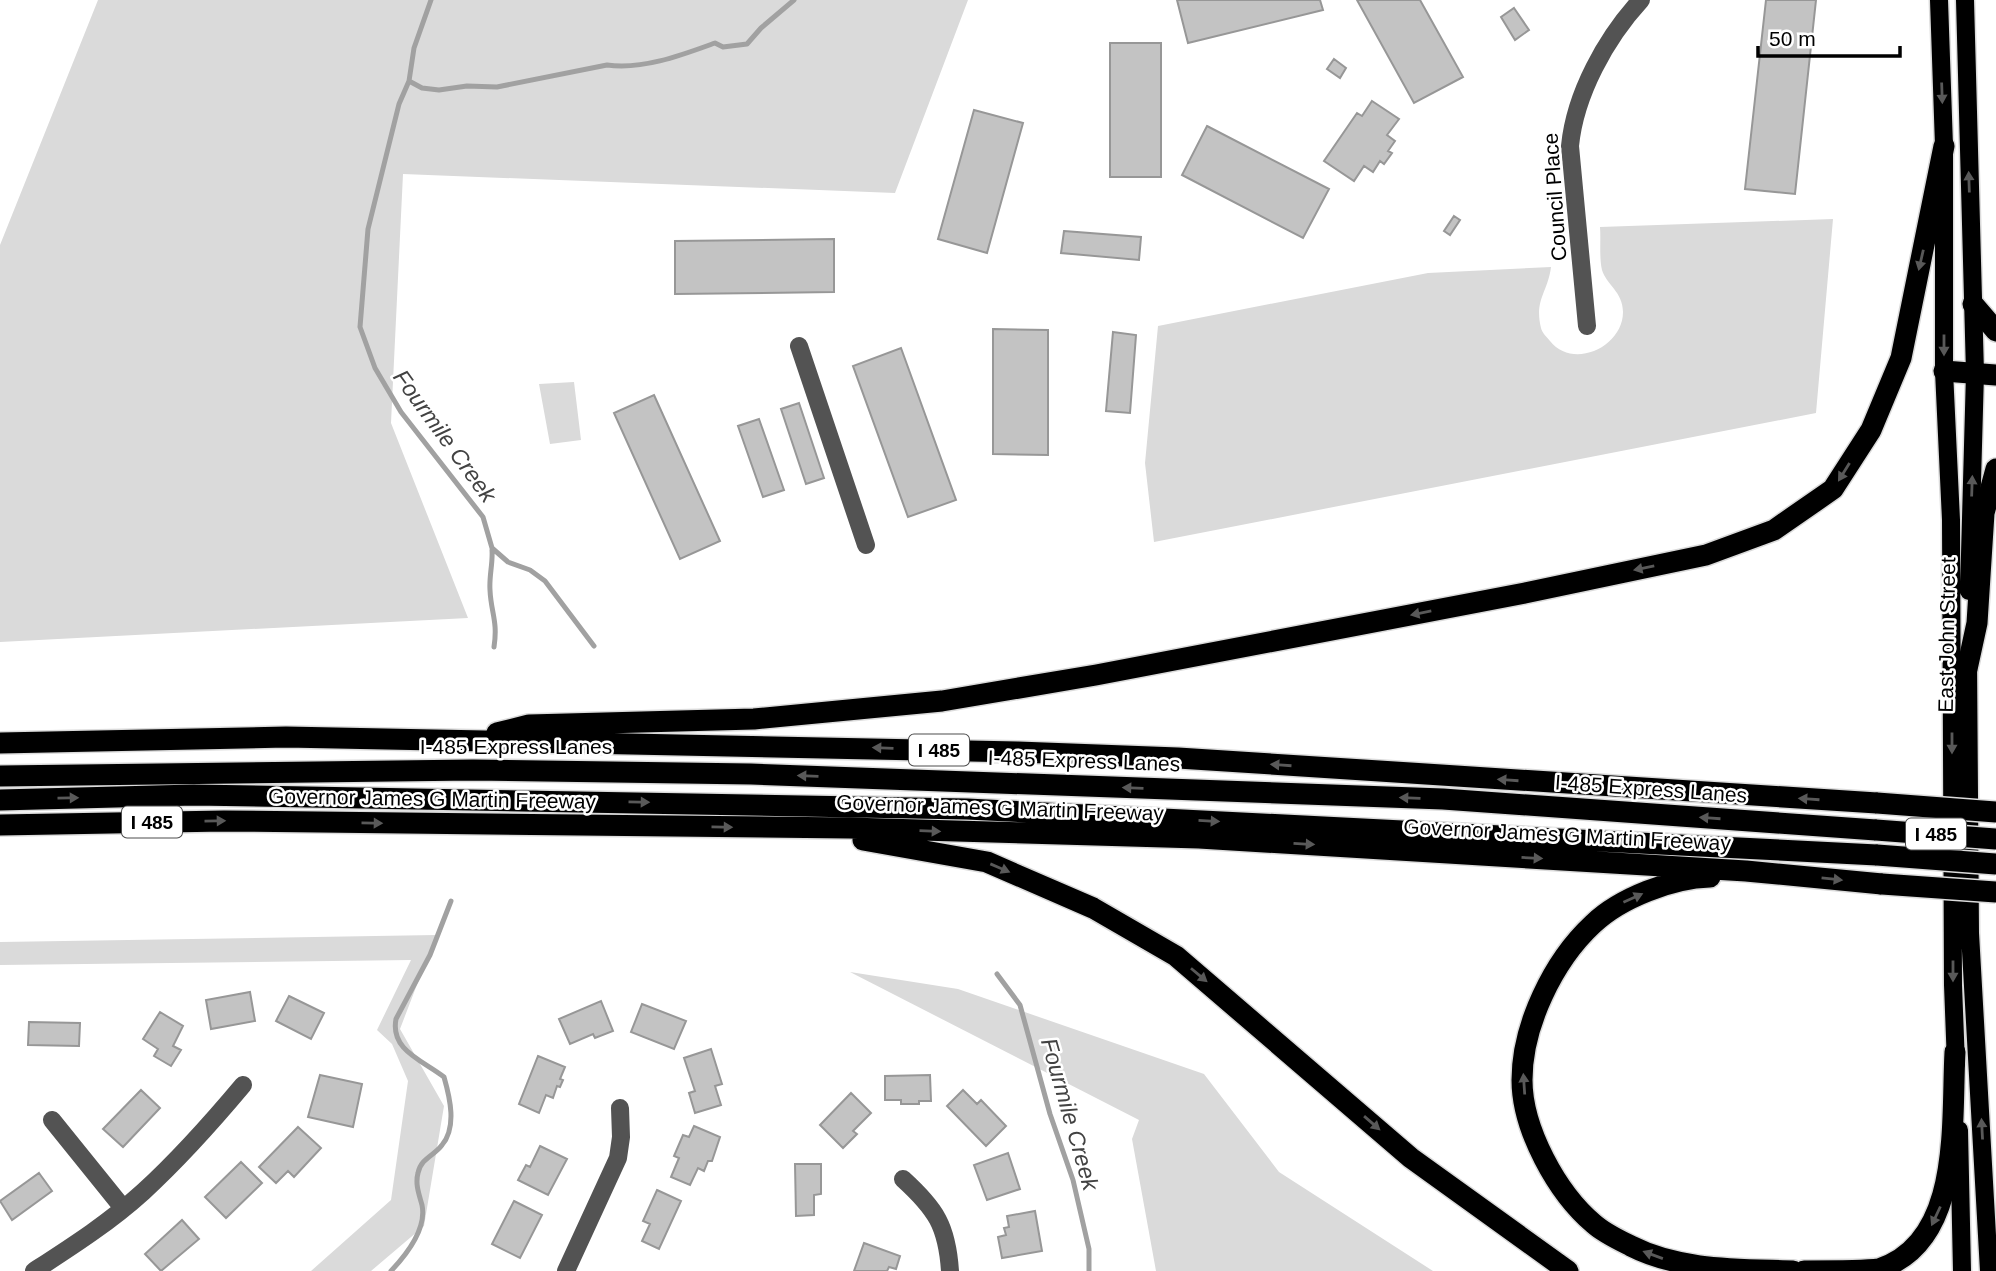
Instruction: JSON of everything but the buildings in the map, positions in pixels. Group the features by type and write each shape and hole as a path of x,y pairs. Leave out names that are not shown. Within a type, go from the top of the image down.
{"highway":[{"path":"475,740 529,725 754,719 942,701 1109,673 1538,590 1706,555 1774,530 1833,489 1871,430 1901,358 1944,146"},
{"path":"1973,304 1996,331"},
{"path":"1944,371 1986,374"},
{"path":"1967,669 1977,623 1984,513 1996,469"},
{"name":"I 485","path":"0,743 286,737 794,746 1178,758 1996,812"},
{"name":"I-485 Express Lanes","path":"0,776 473,770 751,774 1443,799 1996,839"},
{"name":"I 485","path":"0,800 194,795 967,809 1877,855 1996,864"},
{"name":"Governor James G Martin Freeway","path":"0,825 224,821 764,827 1199,838 1791,875 1996,892"},
{"path":"764,827 897,845 987,862 1093,908 1176,956 1411,1158 1568,1271"},
{"path":"1791,875 1700,877 1658,888 1625,901 1593,923 1570,950 1534,1014 1525,1044 1522,1083 1533,1136 1559,1185 1594,1225 1632,1247 1673,1262 1736,1269 1793,1271"},
{"path":"1804,1271 1876,1270 1900,1259 1920,1241 1933,1224 1941,1206 1949,1164 1955,1052"}],"main road":[{"name":"East John Street","path":"1939,0 1944,146 1944,371 1951,520 1952,972 1962,1182 1962,1271"},
{"name":"East John Street","path":"1965,0 1973,304 1986,374 1967,669 1970,933 1989,1271"}],"street":[{"name":"Council Place","path":"1587,326 1570,146 1572,122 1583,92 1615,32 1641,0"},
{"path":"799,346 866,545"},
{"path":"34,1271 143,1192 243,1085"},
{"path":"566,1271 618,1158 621,1137 620,1108"},
{"path":"52,1120 123,1208"},
{"path":"903,1179 921,1196 939,1220 948,1244 950,1271"}],"shaded area":[{"path":"98,0 968,0 895,193 403,174 391,423 468,618 0,642 0,245"},
{"path":"1833,219 1816,413 1154,542 1145,463 1158,326 1428,273 1551,267 1539,310 1542,330 1560,350 1583,354 1606,344 1615,335 1623,312 1620,299 1602,270 1600,227"},
{"path":"574,382 581,440 550,444 539,384"},
{"path":"436,935 400,1029 444,1106 424,1226 371,1271 311,1271 391,1200 408,1081 392,1044 377,1030 411,960 0,965 0,942"},
{"path":"850,972 958,989 1204,1074 1279,1172 1433,1271 1156,1271 1132,1139 1139,1120"}],"waterway":[{"name":"Fourmile Creek","path":"431,0 414,48 409,81 399,104 368,229 360,327 375,368 401,412 483,517 492,548 508,562 530,570 545,581 594,646"},
{"path":"409,81 422,88 439,90 467,86 497,87 607,65 648,63 676,57 715,43 723,47 747,44 761,28 794,0"},
{"path":"492,550 490,585 495,624 494,647"},
{"path":"391,1271 419,1232 423,1214 418,1173 425,1160 447,1138 451,1121 444,1077 403,1046 395,1030 396,1019 430,955 451,901"},
{"name":"Fourmile Creek","path":"997,974 1020,1005 1050,1114 1073,1180 1089,1249 1089,1271"}]}
